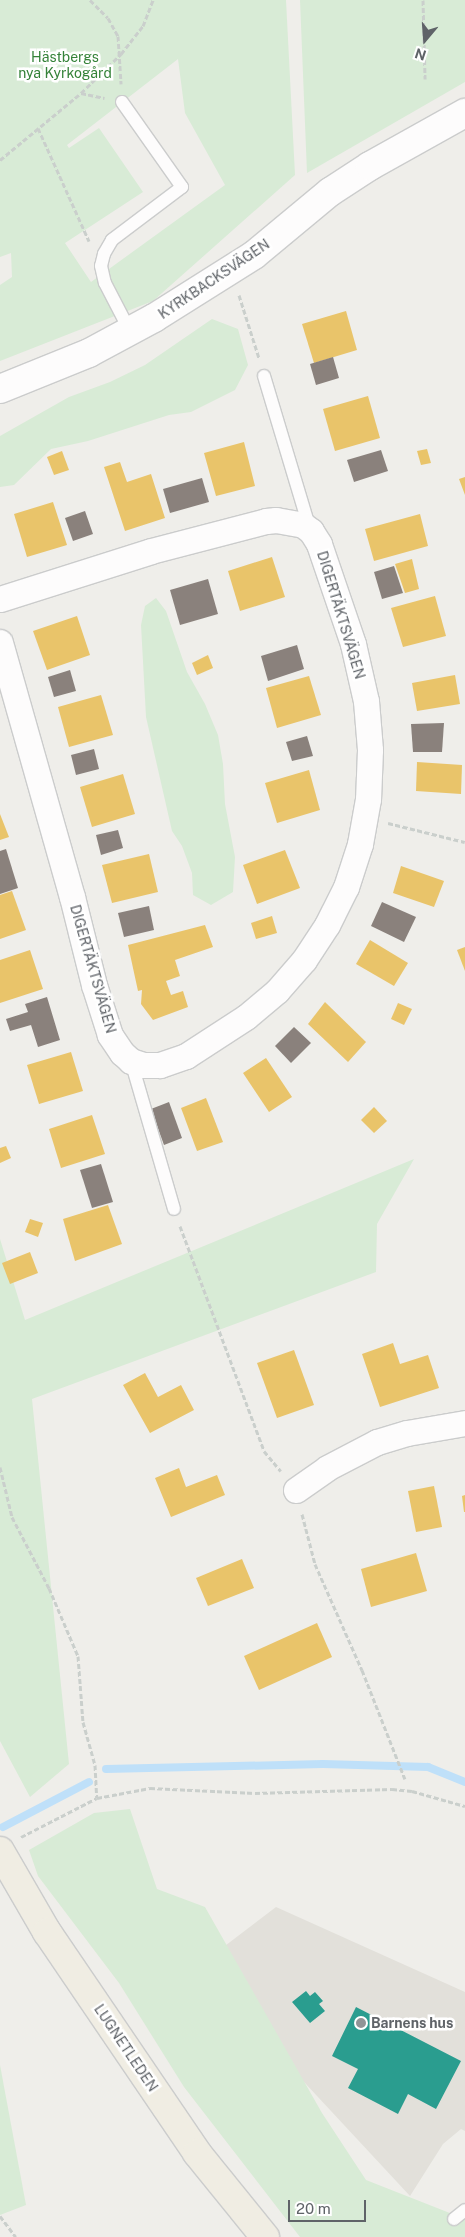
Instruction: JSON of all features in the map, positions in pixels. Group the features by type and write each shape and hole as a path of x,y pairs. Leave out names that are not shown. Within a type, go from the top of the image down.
{"highway":[{"name":"LUGNETLEDEN","path":"6,1846 47,1932 197,2153 265,2237"}],"street":[{"name":"KYRKBACKSVÄGEN","path":"0,389 89,353 130,331 254,255 330,192 370,166 465,113"},
{"path":"0,599 151,552 266,520 298,523 311,531"},
{"name":"DIGERTÄKTSVÄGEN","path":"0,642 110,1035 122,1053 131,1061 143,1066 160,1065 186,1056 246,1018 277,991 304,960 327,925 346,886 360,844 368,799 370,750 366,701 353,644 322,551 311,531"},
{"path":"296,1490 327,1468 377,1442 407,1433 465,1424"}],"lane":[{"path":"122,102 182,187 112,240 104,254 102,266 106,283 130,331"},
{"path":"264,376 311,531"},
{"path":"131,1061 174,1209"},
{"path":"454,2218 465,2210"}],"path":[{"path":"82,93 122,102 121,54 118,36 108,18 90,0"},
{"path":"0,160 82,93 121,54 143,26 153,0"},
{"path":"423,0 425,79"},
{"path":"38,128 102,266"},
{"path":"237,289 264,376"},
{"path":"365,818 465,842"},
{"path":"174,1209 264,1451 296,1490 315,1564 362,1670 406,1779"},
{"path":"0,1466 12,1517 49,1588 78,1656 83,1722 96,1765 97,1798"},
{"path":"6,1846 97,1798 150,1788 255,1793 392,1789 412,1791 465,1806"},
{"path":"0,2216 16,2237"}],"shaded area":[{"name":"Barnens hus","path":"276,1907 465,1992 465,2131 461,2129 443,2144 410,2196 278,2054 213,1955"}],"green space":[{"name":"Hästbergs nya Kyrkogård","path":"0,0 286,0 295,175 153,301 0,361 0,285 12,277 11,253 0,257","holes":["178,59 185,113 225,185 91,282 65,243 143,192 99,128 69,148 67,145"]},
{"path":"300,0 465,0 465,82 307,173"},
{"path":"212,319 238,329 248,365 235,390 191,412 169,415 88,441 51,449 14,485 0,487 0,436 69,397 110,382 145,365"},
{"path":"156,598 166,611 187,672 205,704 218,735 223,764 225,804 235,857 233,892 211,905 193,895 192,873 182,846 172,831 146,717 141,625 145,606"},
{"path":"414,1159 377,1224 376,1272 32,1399 69,1764 30,1797 0,1741 0,1239 25,1320"},
{"path":"130,1809 157,1889 205,1907 322,2113 366,2180 465,2219 465,2237 300,2237 184,2087 119,1983 38,1876 29,1850 94,1813"},
{"path":"0,2065 26,2205 0,2215"}],"building: Homes":[{"path":"346,311 357,350 314,363 302,324"},
{"path":"368,396 380,438 335,451 323,409"},
{"path":"244,442 255,486 216,496 204,453"},
{"path":"427,449 431,463 421,465 417,451"},
{"path":"62,451 69,470 54,475 47,457"},
{"path":"120,462 127,482 151,474 165,518 125,531 104,467"},
{"path":"465,477 465,495 459,479"},
{"path":"53,502 67,545 27,557 14,514"},
{"path":"420,514 428,546 374,561 365,529"},
{"path":"272,557 285,597 240,611 228,571"},
{"path":"412,559 419,589 405,593 395,564"},
{"path":"435,596 446,636 403,647 391,608"},
{"path":"77,616 90,655 47,670 33,631"},
{"path":"208,655 213,668 197,675 192,663"},
{"path":"455,675 460,704 417,711 412,683"},
{"path":"309,676 321,715 277,728 266,688"},
{"path":"101,695 113,735 69,747 58,707"},
{"path":"417,762 462,765 461,794 416,791"},
{"path":"309,770 320,810 277,823 265,783"},
{"path":"123,774 135,814 92,827 80,787"},
{"path":"0,814 9,837 0,840"},
{"path":"285,850 300,888 257,904 243,865"},
{"path":"149,854 158,892 112,903 102,865"},
{"path":"401,866 444,881 434,907 393,893"},
{"path":"12,891 26,930 0,939 0,895"},
{"path":"272,916 277,933 256,939 251,923"},
{"path":"205,925 213,947 175,960 180,976 166,981 171,995 183,991 188,1007 153,1020 141,1004 142,990 138,991 128,945"},
{"path":"370,940 408,963 394,986 356,964"},
{"path":"465,947 465,971 457,950"},
{"path":"30,950 43,989 0,1003 0,960"},
{"path":"325,1002 366,1042 348,1062 308,1024"},
{"path":"398,1003 412,1009 404,1025 391,1019"},
{"path":"71,1052 83,1091 39,1104 27,1065"},
{"path":"266,1058 292,1097 269,1112 243,1073"},
{"path":"206,1098 223,1142 197,1151 181,1108"},
{"path":"374,1107 387,1121 374,1133 361,1120"},
{"path":"92,1115 105,1154 61,1168 49,1129"},
{"path":"6,1146 11,1158 0,1163 0,1148"},
{"path":"108,1205 122,1244 75,1261 63,1219"},
{"path":"30,1219 43,1223 38,1237 25,1232"},
{"path":"30,1252 38,1273 10,1284 2,1263"},
{"path":"393,1343 400,1364 428,1355 439,1388 380,1407 362,1354"},
{"path":"294,1350 314,1405 277,1418 257,1363"},
{"path":"145,1373 158,1397 181,1385 194,1410 150,1433 123,1385"},
{"path":"179,1468 186,1487 217,1475 225,1495 171,1517 155,1478"},
{"path":"434,1486 442,1527 416,1532 408,1491"},
{"path":"465,1495 465,1512 464,1512 462,1496"},
{"path":"416,1553 427,1591 371,1607 361,1569"},
{"path":"242,1559 254,1588 208,1606 196,1578"},
{"path":"317,1623 332,1657 259,1690 244,1656"}],"building: Schools":[{"path":"306,1991 310,1996 315,1992 323,2001 319,2004 325,2011 310,2023 292,2002"},
{"path":"356,2007 461,2061 436,2109 408,2094 398,2114 348,2088 358,2069 332,2056"}],"building: Industry":[{"path":"333,357 339,378 316,385 310,364"},
{"path":"381,450 388,471 354,482 347,460"},
{"path":"202,478 209,502 170,513 163,489"},
{"path":"85,511 93,534 73,541 65,518"},
{"path":"394,566 403,593 382,599 374,572"},
{"path":"208,579 218,614 180,625 170,590"},
{"path":"297,645 304,669 268,681 261,656"},
{"path":"70,670 76,691 54,697 48,677"},
{"path":"444,723 442,752 413,752 411,724"},
{"path":"307,736 313,756 292,761 286,742"},
{"path":"94,749 99,769 76,775 71,755"},
{"path":"118,830 123,848 101,855 96,835"},
{"path":"6,849 18,888 0,894 0,851"},
{"path":"382,902 416,917 404,942 371,926"},
{"path":"149,906 154,930 124,937 118,913"},
{"path":"47,997 60,1040 38,1047 31,1025 10,1031 6,1019 28,1012 25,1004"},
{"path":"294,1027 311,1043 291,1063 275,1046"},
{"path":"169,1102 182,1138 164,1145 151,1109"},
{"path":"101,1164 113,1202 92,1208 80,1170"}],"waterway":[{"path":"106,1769 323,1764 428,1767 465,1782"},
{"path":"3,1827 89,1782"}],"place":[{"name":"Barnens hus","path":"361,2023"}]}
